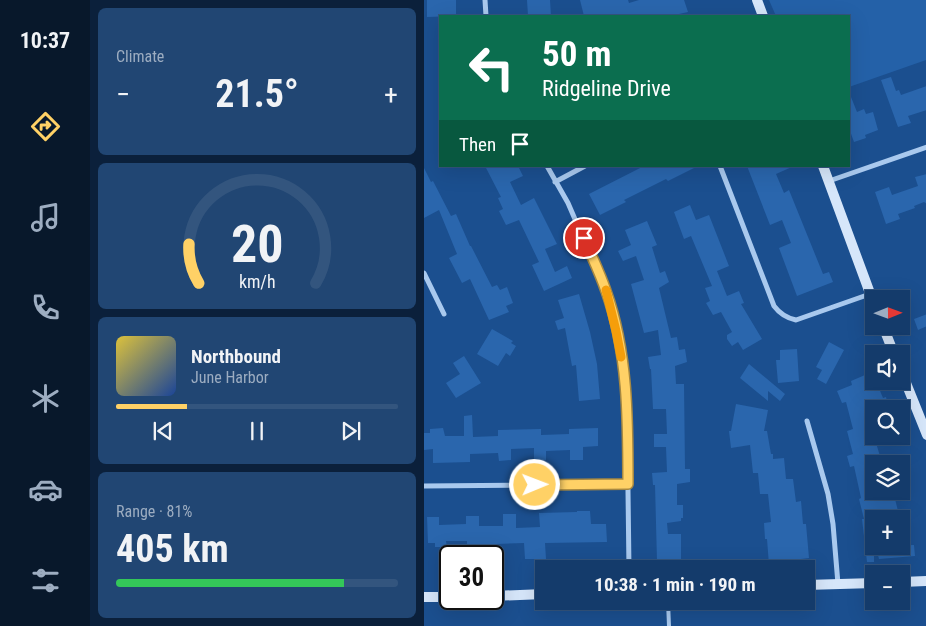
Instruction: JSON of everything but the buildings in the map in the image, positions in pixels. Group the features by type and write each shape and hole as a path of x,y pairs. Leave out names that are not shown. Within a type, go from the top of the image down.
{"street":[{"path":"485,0 486,15"},
{"path":"757,0 764,15"},
{"path":"828,181 926,147"},
{"path":"548,167 568,203 606,291 616,331 623,371 627,412 629,560"},
{"path":"555,182 583,167"},
{"path":"720,167 774,306 780,313 787,318 796,320 865,301"},
{"path":"822,167 869,290"},
{"path":"424,273 444,314"},
{"path":"909,390 926,435"},
{"path":"807,421 828,494 832,516 838,584"},
{"path":"424,486 628,484"},
{"path":"910,582 926,582"},
{"path":"815,585 865,583"},
{"path":"504,596 535,594"},
{"path":"424,598 439,597"}],"lane":[{"path":"668,610 669,626"}],"shaded area":[{"path":"769,0 926,0 926,60 850,87 850,15 776,15"}],"slow traffic":[{"path":"606,290 621,357"}],"route":[{"path":"535,485 628,484 627,412 623,371 616,331 606,291 584,238"}]}
